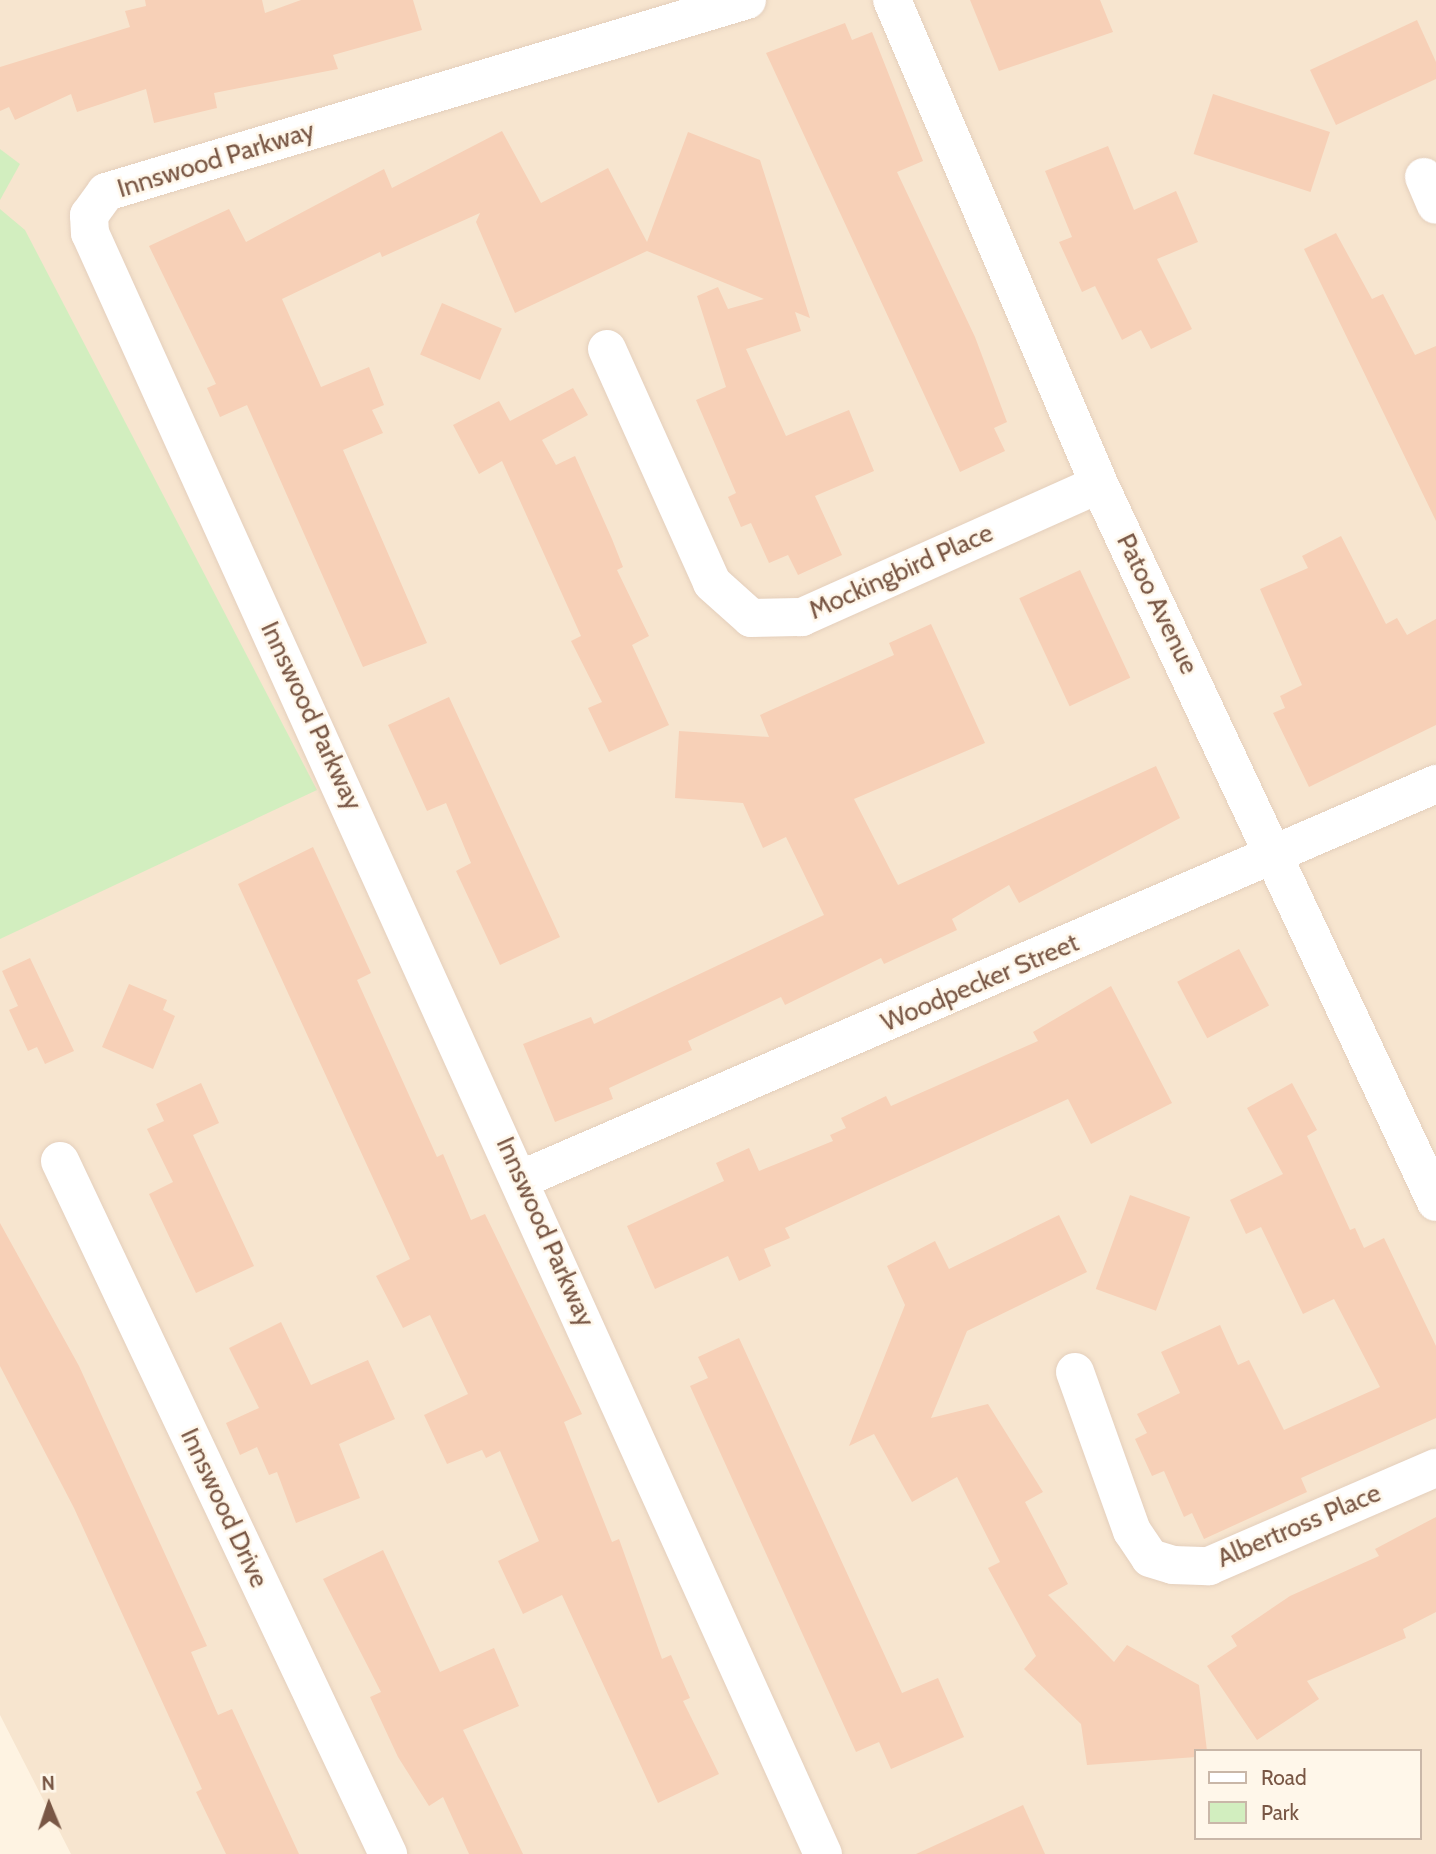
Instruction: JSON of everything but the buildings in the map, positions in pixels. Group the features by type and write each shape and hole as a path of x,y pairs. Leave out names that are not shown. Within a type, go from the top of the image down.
{"street":[{"name":"Innswood Parkway","path":"747,0 106,192 89,215 90,233 522,1179 823,1854"},
{"name":"Patoo Avenue","path":"892,0 1099,484 1278,855 1436,1202"},
{"name":"Mockingbird Place","path":"607,349 712,583 751,618 802,617 1099,484"},
{"name":"Woodpecker Street","path":"522,1179 1278,855 1436,784"},
{"name":"Innswood Drive","path":"60,1161 388,1854"},
{"name":"Albertross Place","path":"1075,1372 1132,1531 1150,1558 1173,1565 1209,1566 1436,1468"}],"shaded area":[{"path":"0,0 1436,0 1436,1854 71,1854 0,1715"}],"green space":[{"path":"0,149 20,164 0,200"},
{"path":"0,209 25,230 317,790 0,939"}]}
